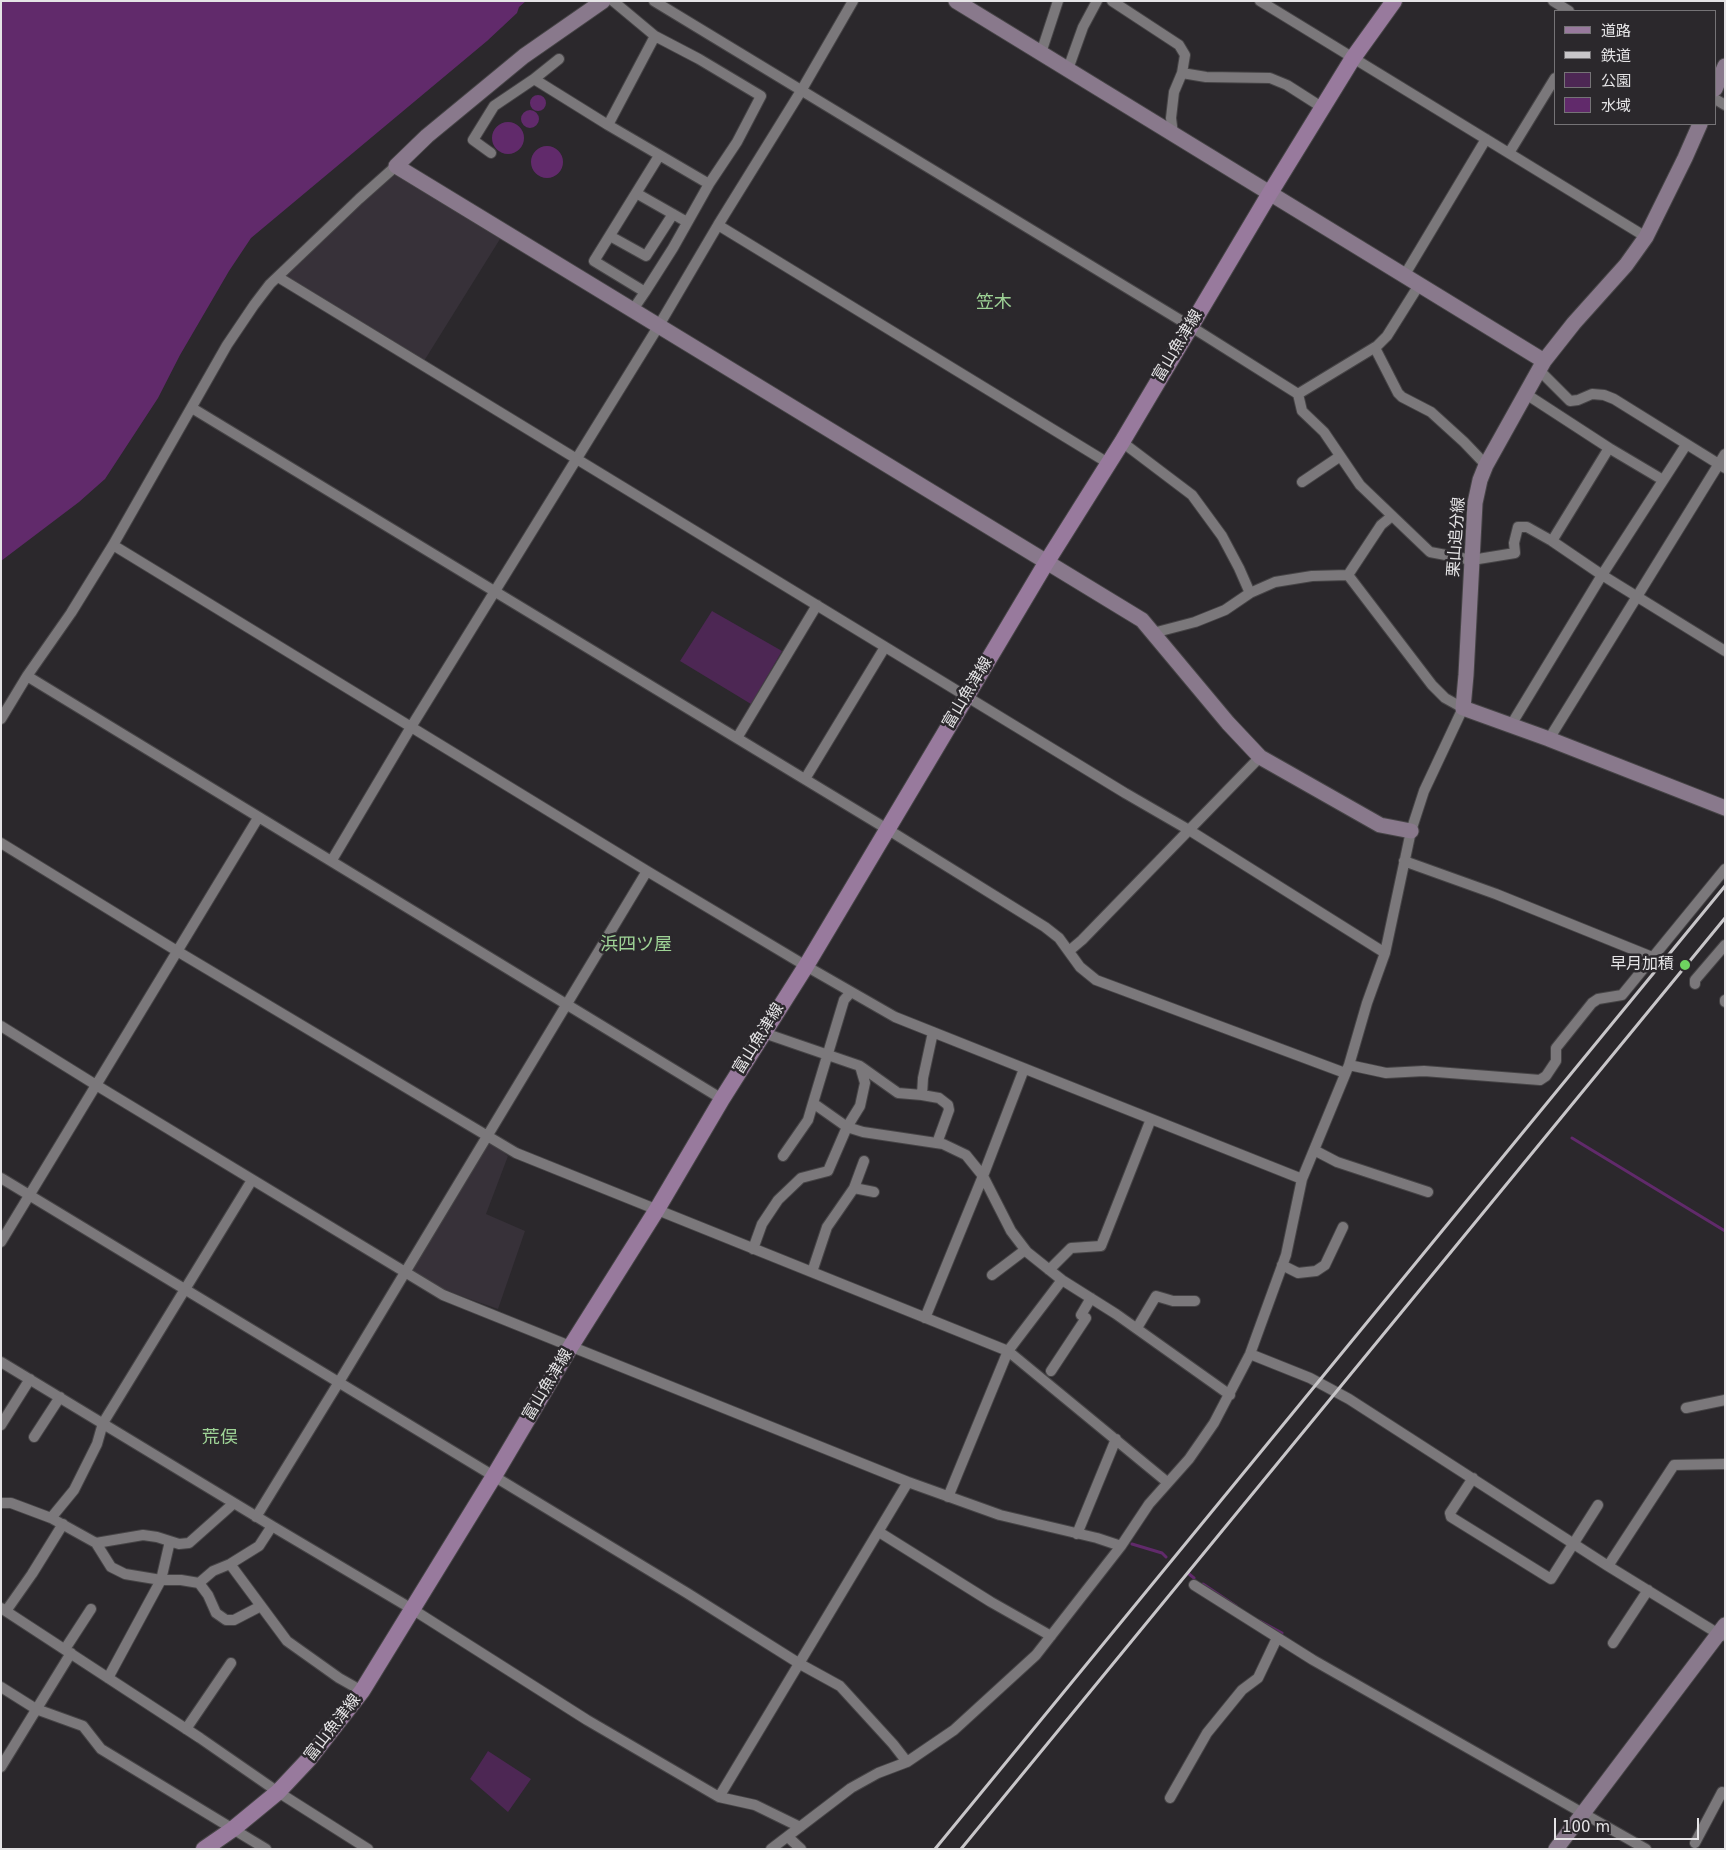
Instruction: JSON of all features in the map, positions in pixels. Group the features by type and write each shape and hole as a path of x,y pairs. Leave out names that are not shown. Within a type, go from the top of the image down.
{"main road":[{"name":"富山魚津線","path":"204,1849 233,1829 278,1792 309,1759 362,1691 722,1099 806,966 966,696 1122,442 1270,193 1353,58 1394,1"}],"street":[{"path":"1,719 27,676 72,613 227,345 270,284 427,136 524,56 603,1"},
{"path":"613,1 656,36 699,58 761,96 737,142 709,184 632,311"},
{"path":"654,1 1190,326 1298,394 1302,411 1324,432 1339,457 1360,485 1430,552 1472,560 1515,553 1514,543 1518,527 1527,527 1725,651"},
{"path":"332,860 411,727 802,91 853,1"},
{"path":"956,1 1419,285 1542,366 1570,401 1592,394 1604,395 1614,399 1722,466"},
{"path":"1041,53 1058,1"},
{"path":"1068,70 1083,27 1097,1"},
{"path":"1112,1 1179,45 1185,55 1182,73 1174,92 1171,118 1173,134"},
{"path":"1260,1 1646,237"},
{"path":"1553,1 1567,10"},
{"path":"608,125 656,36"},
{"path":"491,153 473,140 494,106 560,59"},
{"path":"1716,87 1725,66"},
{"path":"1182,73 1206,77 1270,78 1287,85 1322,108"},
{"path":"534,79 659,156 709,184"},
{"path":"1509,153 1554,80"},
{"name":"栗山追分線","path":"1463,708 1475,504 1480,480 1486,464 1542,366 1574,323 1626,264 1646,237 1700,125"},
{"path":"1404,276 1486,139"},
{"path":"645,292 594,261 659,156"},
{"path":"396,166 1142,620 1228,723 1260,757 1380,825 1411,831"},
{"path":"636,193 687,222"},
{"path":"646,256 673,214"},
{"path":"718,225 1108,463"},
{"path":"610,236 661,265"},
{"path":"278,277 1125,793 1189,830 1385,953"},
{"path":"1298,394 1374,348 1387,336 1419,285"},
{"path":"1374,348 1398,393 1402,397 1432,412 1486,464"},
{"path":"1526,394 1609,448 1663,480"},
{"path":"192,408 805,779 1045,927 1059,938 1080,967 1096,980 1347,1069 1386,1073 1424,1071 1540,1080 1546,1076 1556,1061 1556,1048 1592,1003 1598,999 1622,995 1725,869"},
{"path":"1122,442 1192,495 1222,536 1250,593"},
{"path":"1511,724 1602,575 1686,445"},
{"path":"1552,541 1609,448"},
{"path":"1549,739 1722,466 1725,454"},
{"path":"1302,482 1339,457"},
{"path":"1348,575 1381,525 1392,516"},
{"path":"113,545 806,966 895,1017 1302,1179"},
{"path":"1153,633 1195,622 1225,610 1250,593 1275,582 1312,576 1348,575"},
{"path":"1348,575 1432,685 1445,698 1463,708 1511,724 1725,808"},
{"path":"737,738 817,605"},
{"path":"805,779 885,647"},
{"path":"27,676 722,1099"},
{"path":"771,1849 851,1788 878,1773 907,1762 954,1730 1036,1655 1121,1546 1148,1504 1189,1459 1214,1423 1250,1354 1282,1265 1302,1179 1347,1069 1367,1003 1385,953 1411,831 1424,791 1463,708"},
{"path":"1069,951 1082,940 1260,757"},
{"path":"1,1242 258,818"},
{"path":"1,843 177,951 516,1153 1008,1351 1167,1482"},
{"path":"1404,861 1496,894 1652,958"},
{"path":"256,1517 488,1137 648,870"},
{"path":"1695,984 1695,980 1725,945"},
{"path":"783,1156 808,1120 844,1000 850,992"},
{"path":"1,1026 443,1295 948,1497 1000,1515 1121,1546"},
{"path":"922,1095 923,1078 933,1032"},
{"path":"764,1033 827,1053 860,1066 898,1093 939,1098 948,1104 950,1110 937,1142"},
{"path":"753,1249 762,1224 778,1200 801,1178 828,1171 848,1126 860,1106 865,1083 860,1066"},
{"path":"925,1318 1024,1069"},
{"path":"814,1104 848,1126 863,1132 937,1142 966,1155 983,1176 1011,1231 1025,1250 1062,1280 1137,1328 1230,1395"},
{"path":"1049,1270 1071,1248 1101,1246 1151,1119"},
{"path":"1314,1150 1337,1162 1428,1192"},
{"path":"812,1272 827,1227 854,1188 864,1161"},
{"path":"1,1178 687,1593 800,1664 840,1686 907,1762"},
{"path":"51,1518 74,1490 97,1444 103,1423 252,1180"},
{"path":"854,1188 874,1192"},
{"path":"1282,1265 1298,1273 1316,1271 1325,1265 1343,1227"},
{"path":"992,1275 1025,1250"},
{"path":"948,1497 1008,1351 1062,1280"},
{"path":"1137,1328 1156,1296 1173,1301 1195,1301"},
{"path":"1051,1371 1086,1318 1081,1315 1091,1298"},
{"path":"1250,1354 1310,1378 1349,1399 1608,1566 1723,1632 1556,1849"},
{"path":"1,1362 256,1517 412,1609 587,1720 719,1797 755,1805 800,1827"},
{"path":"1,1425 30,1380"},
{"path":"34,1437 60,1398"},
{"path":"1686,1408 1725,1400"},
{"path":"1077,1534 1116,1439"},
{"path":"1608,1566 1674,1465 1725,1464"},
{"path":"1473,1478 1450,1513 1452,1517 1552,1579 1598,1505"},
{"path":"719,1797 908,1482"},
{"path":"1,1503 11,1503 63,1524 96,1544 111,1567 125,1574 160,1580 181,1580 199,1583 208,1595 216,1613 226,1620 234,1620 261,1606"},
{"path":"96,1544 143,1535 179,1544 189,1543 234,1503"},
{"path":"63,1524 32,1574 4,1610 186,1729 278,1792 368,1849"},
{"path":"199,1583 213,1571 230,1564 259,1546 272,1526"},
{"path":"879,1532 991,1602 1051,1636"},
{"path":"108,1678 160,1580 170,1541"},
{"path":"230,1564 287,1641 297,1650 362,1691"},
{"path":"1194,1585 1277,1638 1646,1849"},
{"path":"1613,1643 1648,1590"},
{"path":"1,1767 91,1609"},
{"path":"1170,1798 1207,1734 1242,1690 1258,1678 1277,1638"},
{"path":"186,1729 231,1663"},
{"path":"1,1687 36,1708 83,1726 101,1748 266,1849"},
{"path":"1695,1843 1724,1791"},
{"path":"788,1837 801,1849"}],"shaded area":[{"path":"396,174 500,239 424,361 285,276 336,225"},
{"path":"489,1141 508,1156 486,1214 525,1231 498,1309 444,1290 412,1271"}],"green space":[{"path":"712,611 782,651 751,704 680,661"},
{"path":"488,1751 531,1779 508,1812 470,1779"}],"water":[{"path":"1,1 526,1 519,7 517,13 487,41 251,238 229,271 180,355 158,398 105,479 79,502 1,561"},
{"path":"538,95 544,97 546,103 544,109 538,111 532,109 530,103 532,97"},
{"path":"530,110 536,113 539,119 536,125 530,128 524,125 521,119 524,113"},
{"path":"508,122 514,123 519,127 523,132 523,144 519,149 514,153 508,154 502,153 497,149 493,144 492,138 493,132 497,127 502,123"},
{"path":"547,146 559,150 563,162 559,174 547,178 535,174 531,162 535,150"}],"waterway":[{"path":"1572,1138 1725,1231"},
{"path":"1132,1544 1162,1553 1166,1557"},
{"path":"1189,1574 1194,1578"},
{"path":"1203,1584 1236,1606"},
{"path":"1260,1621 1282,1633"}],"railway":[{"path":"935,1849 1725,886"},
{"path":"961,1849 1725,918"}],"place":[{"name":"早月加積","path":"1685,965"}],"district":[{"name":"笠木","path":"994,303"},
{"name":"浜四ツ屋","path":"636,945"},
{"name":"荒俣","path":"220,1438"}]}
